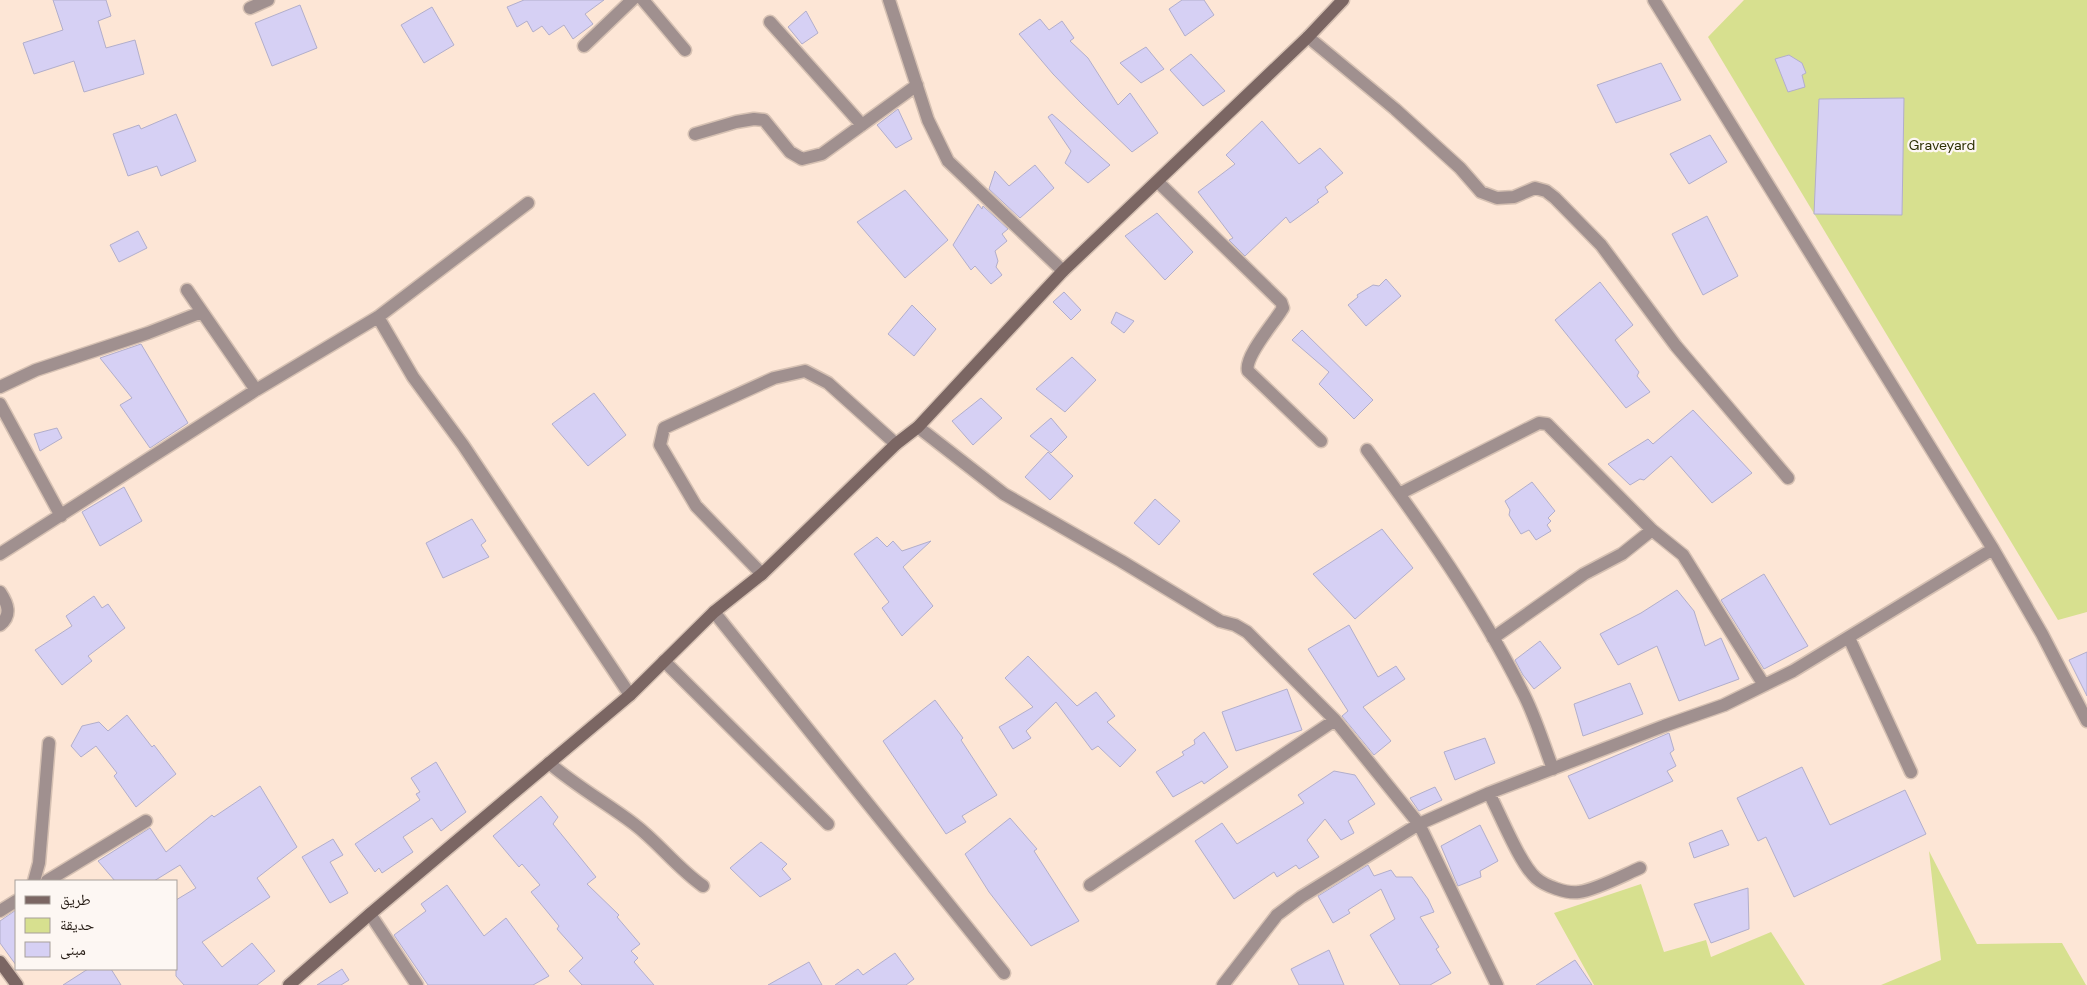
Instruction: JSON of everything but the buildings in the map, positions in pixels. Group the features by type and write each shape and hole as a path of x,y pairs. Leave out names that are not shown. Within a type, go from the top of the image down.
{"street":[{"path":"250,8 268,0"},
{"path":"584,46 632,0"},
{"path":"643,0 685,50"},
{"path":"889,0 928,120 948,161 1063,271"},
{"path":"289,985 370,914 630,695 714,612 762,574 896,444 918,427 1063,271 1308,37 1343,0"},
{"path":"1654,0 1992,550 2042,634 2087,721"},
{"path":"770,22 862,125"},
{"path":"1308,37 1395,109 1460,168 1480,192 1497,198 1514,197 1535,188 1546,191 1555,198 1601,245 1676,346 1788,478"},
{"path":"695,134 736,122 754,119 764,120 790,152 802,159 822,154 916,85"},
{"path":"1158,182 1281,302 1283,308 1281,312 1251,355 1246,366 1248,371 1321,441"},
{"path":"0,554 256,390 378,317 528,203"},
{"path":"187,290 256,390"},
{"path":"0,387 36,370 148,334 202,312"},
{"path":"378,317 413,377 468,453 630,695"},
{"path":"762,574 696,506 660,445 664,428 774,378 805,370 828,383 896,444"},
{"path":"0,404 61,516"},
{"path":"1399,494 1539,422 1545,423 1652,530 1683,556 1764,685"},
{"path":"918,427 1004,494 1122,561 1220,621 1235,625 1247,632 1335,720 1419,824 1497,985"},
{"path":"1367,450 1432,540 1493,638 1523,692 1553,769"},
{"path":"1493,638 1584,574 1622,554 1652,530"},
{"path":"1223,985 1277,915 1419,824 1489,793 1724,705 1793,671 1992,550"},
{"path":"0,592 8,608 6,620 0,625"},
{"path":"714,612 1004,973"},
{"path":"1849,638 1911,772"},
{"path":"664,661 828,824"},
{"path":"1090,884 1335,720"},
{"path":"34,880 39,863 49,743"},
{"path":"549,763 566,778 634,824 649,836 679,868 703,886"},
{"path":"1489,793 1526,866 1536,878 1544,883 1568,892 1579,892 1640,868"},
{"path":"49,880 146,821"},
{"path":"0,912 15,902"},
{"path":"370,914 417,985"},
{"path":"0,962 17,985"}],"green space":[{"name":"Graveyard","path":"1744,0 2087,0 2087,612 2058,620 1708,37"},
{"path":"1929,851 1977,944 2062,943 2086,985 1881,985 1941,960"},
{"path":"1641,884 1664,952 1706,940 1711,957 1771,932 1805,985 1594,985 1554,913"}]}
